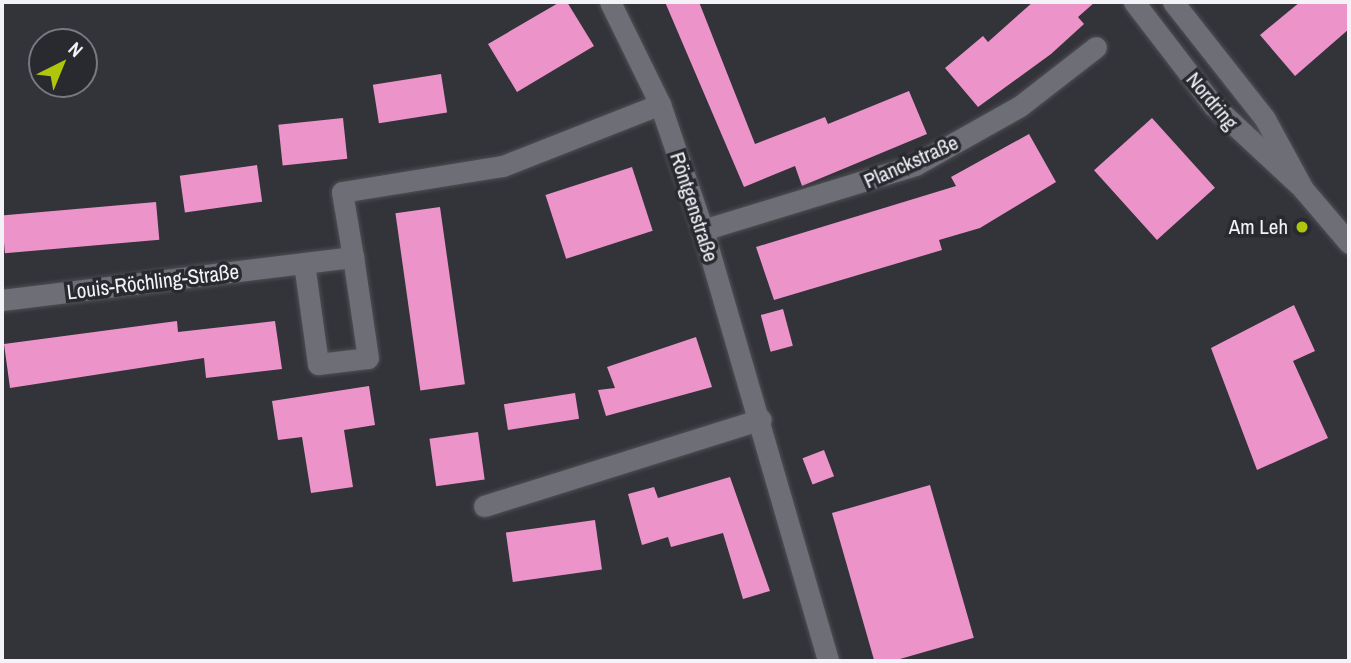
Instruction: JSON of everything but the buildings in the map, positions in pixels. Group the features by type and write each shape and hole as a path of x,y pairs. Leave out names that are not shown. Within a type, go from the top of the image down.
{"street":[{"name":"Röntgenstraße","path":"610,2 660,104 703,229 761,419 828,661"},
{"name":"Nordring","path":"1134,2 1213,105 1271,165 1303,188"},
{"name":"Nordring","path":"1173,2 1265,119 1303,188 1349,243"},
{"name":"Planckstraße","path":"703,229 915,165 1020,106 1096,47"},
{"path":"303,263 318,364 368,358 342,192 503,166 660,104"},
{"name":"Louis-Röchling-Straße","path":"2,300 353,257"},
{"path":"484,506 761,419"}],"place":[{"name":"Am Leh","path":"1302,227"}]}
